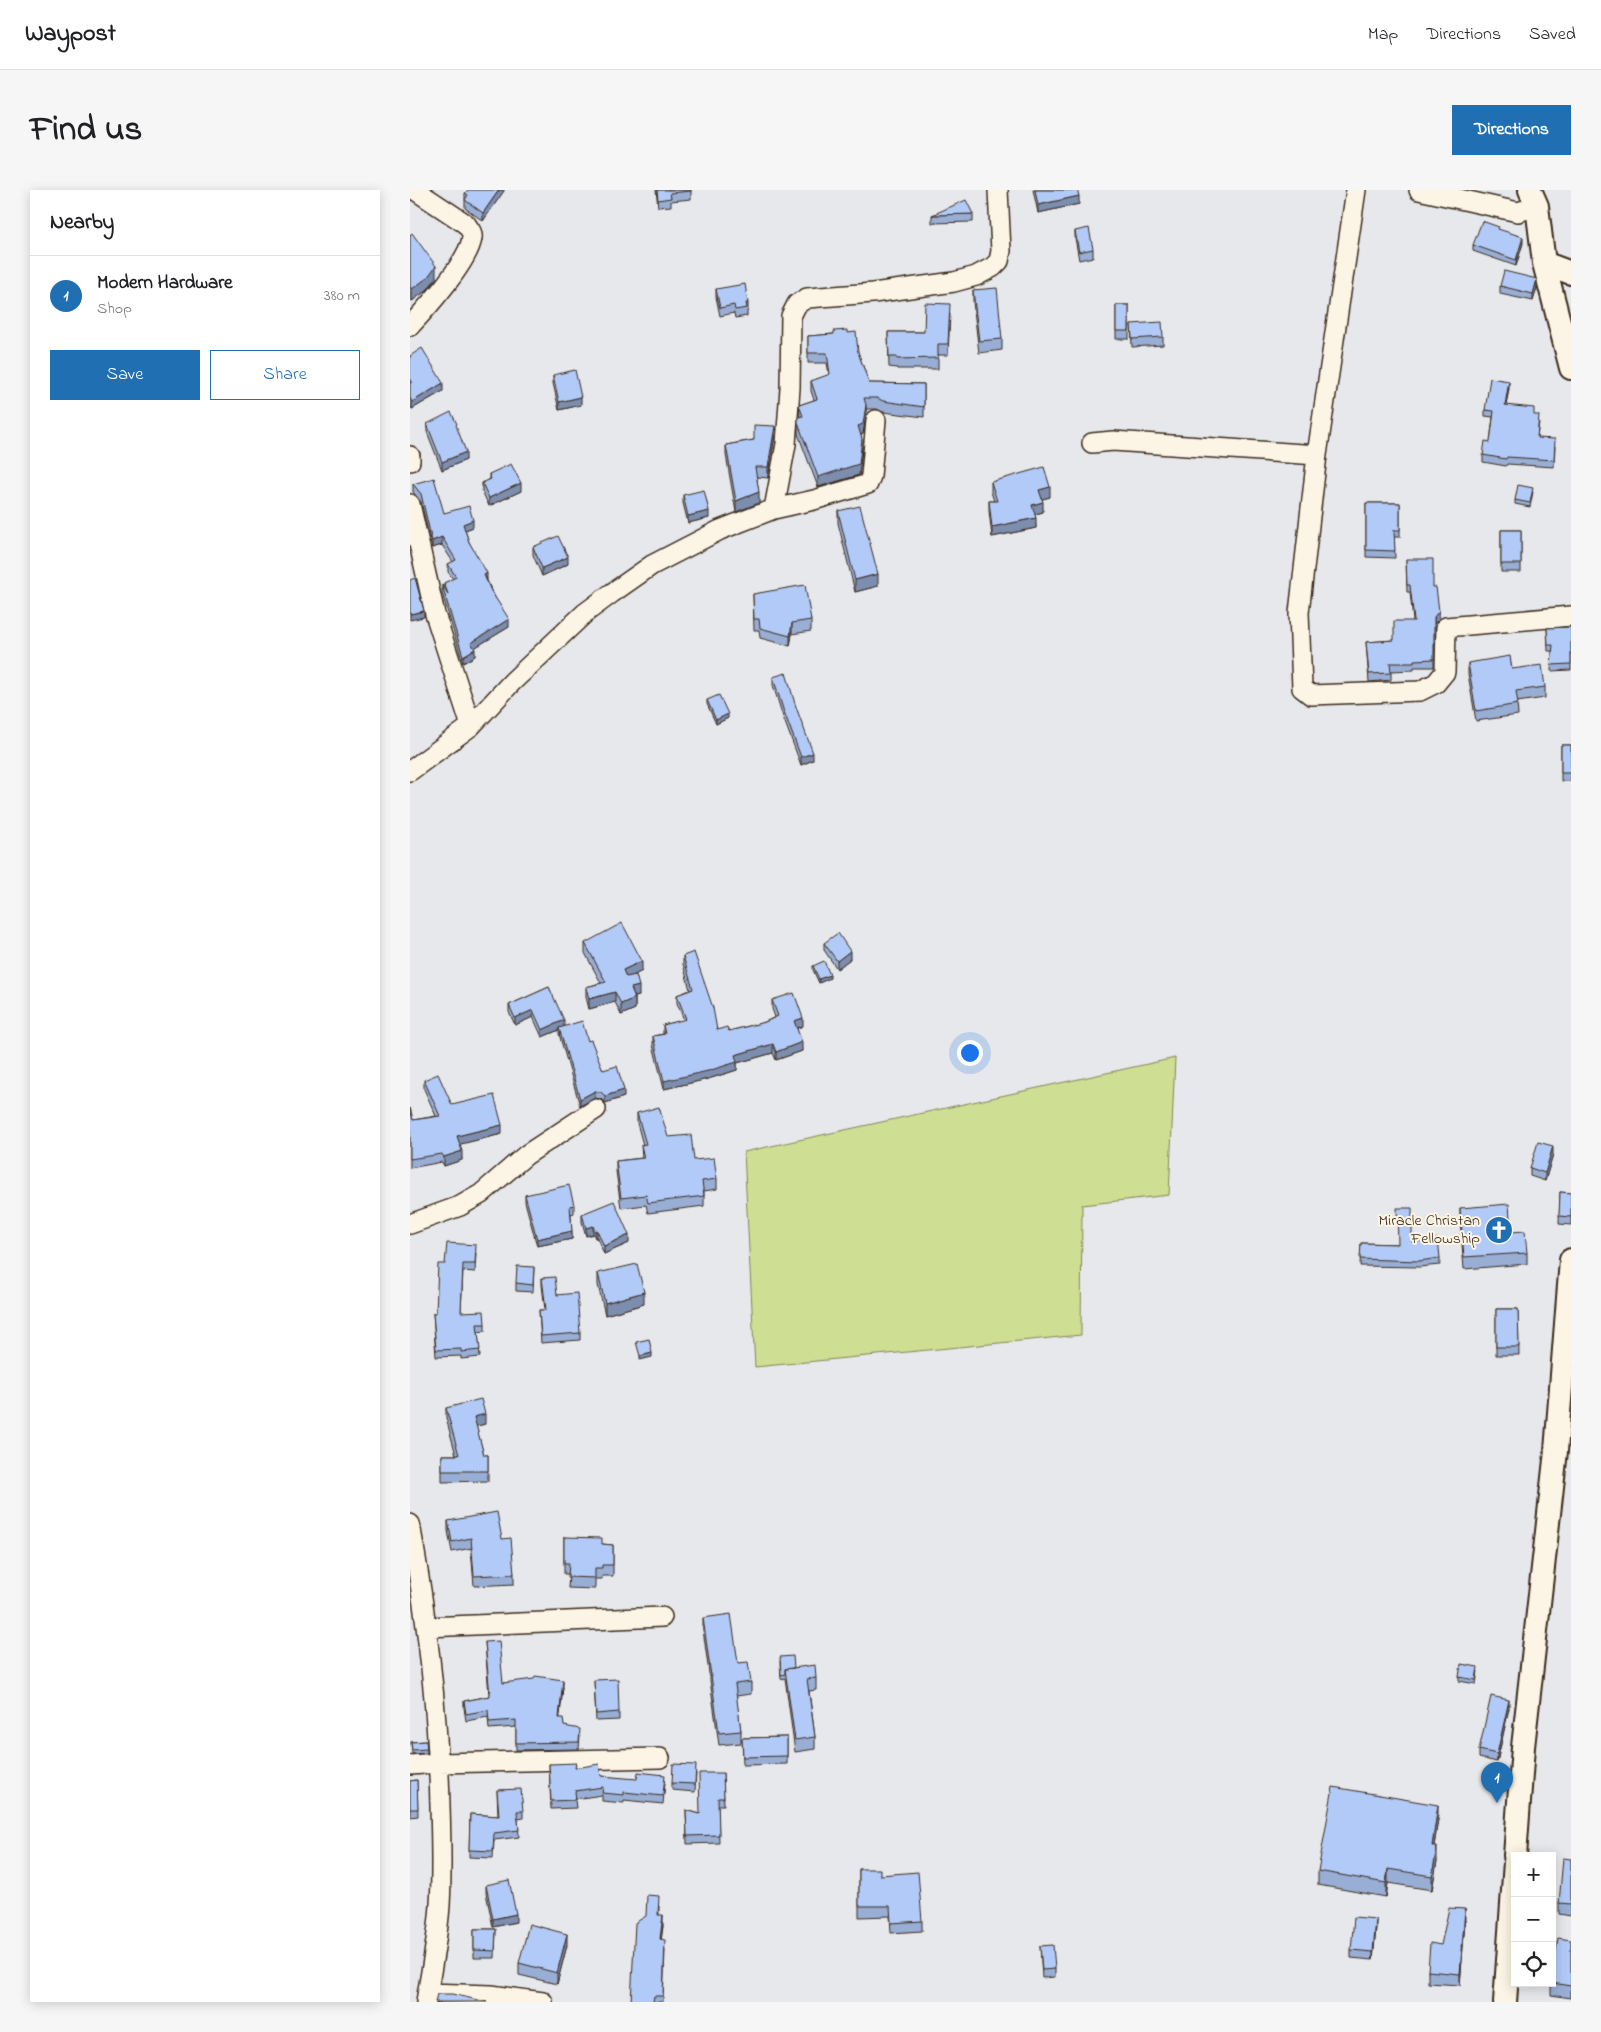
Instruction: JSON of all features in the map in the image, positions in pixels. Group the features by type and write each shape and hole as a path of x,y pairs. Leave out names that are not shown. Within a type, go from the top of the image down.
{"street":[{"path":"410,326 433,302 467,253 472,238 472,231 466,224 415,190"},
{"path":"774,509 786,444 790,388 791,316 797,304 807,298 872,293 954,282 985,272 999,261 1001,252 998,190"},
{"path":"1356,190 1317,455 1298,613 1302,688 1311,695 1420,691 1436,683 1445,672 1446,627 1571,616"},
{"path":"1418,190 1518,212 1533,198"},
{"path":"1533,198 1544,262 1571,368"},
{"path":"1544,262 1571,273"},
{"path":"410,771 471,726 512,682 585,613 652,565 720,530 774,509 867,485 870,482 871,476 876,420"},
{"path":"1092,443 1113,441 1317,455"},
{"path":"410,456 410,461"},
{"path":"410,504 435,614 471,726"},
{"path":"410,1224 460,1206 481,1194 526,1155 596,1109"},
{"path":"1515,1852 1522,1747 1556,1451 1571,1260"},
{"path":"410,1524 414,1574 426,1627 439,1763 441,1831 440,1905 427,1998 492,1996 543,2002"},
{"path":"426,1627 662,1617"},
{"path":"410,1765 660,1758"},
{"path":"1505,2002 1512,1897"}],"green space":[{"path":"1175,1058 1169,1195 1082,1205 1081,1335 755,1367 744,1152"}],"building":[{"path":"468,190 499,190 483,213 465,200 468,195 465,193"},
{"path":"657,190 691,191 670,193 671,198 658,200"},
{"path":"1035,190 1077,190 1079,196 1038,205"},
{"path":"966,200 973,214 932,215"},
{"path":"1482,221 1499,227 1498,229 1523,237 1516,260 1473,245"},
{"path":"1089,228 1093,249 1079,252 1075,231"},
{"path":"412,233 436,266 427,278 412,289 410,287 410,235"},
{"path":"1504,271 1537,279 1533,294 1500,286"},
{"path":"745,284 747,308 735,310 734,305 720,308 716,289"},
{"path":"997,288 1002,339 979,341 973,290"},
{"path":"925,303 950,304 948,344 938,344 938,358 897,359 897,357 889,357 888,332 924,332"},
{"path":"1116,305 1129,305 1129,331 1116,331"},
{"path":"1162,322 1163,337 1132,339 1131,324"},
{"path":"847,330 847,333 856,332 858,352 869,383 924,384 924,407 883,401 877,398 864,398 866,405 863,424 858,426 862,439 859,464 818,477 798,423 798,417 803,416 799,405 817,399 811,381 830,374 827,353 808,353 808,336 834,334 834,331"},
{"path":"422,348 443,383 412,402 410,398 410,383 412,382 410,378 410,356"},
{"path":"575,370 581,397 559,402 553,375"},
{"path":"1490,378 1509,381 1505,405 1534,408 1534,415 1539,415 1537,438 1555,439 1554,460 1507,457 1506,459 1483,455 1485,441 1490,442 1494,411 1485,410"},
{"path":"451,412 466,452 442,462 427,424"},
{"path":"754,425 775,426 768,467 755,467 759,492 736,501 726,445 754,440"},
{"path":"511,464 521,483 489,498 482,483 491,479 489,474"},
{"path":"1044,467 1050,487 1039,490 1043,502 1032,505 1036,518 992,527 989,501 997,501 991,482"},
{"path":"434,478 444,513 469,506 473,520 463,524 469,542 487,573 484,575 491,591 509,619 471,643 475,649 463,656 442,585 448,594 444,583 456,577 448,564 456,560 442,537 432,541 421,494 413,484"},
{"path":"1518,485 1533,488 1530,503 1515,500"},
{"path":"704,490 709,511 688,516 683,495"},
{"path":"1366,503 1400,503 1400,530 1394,530 1395,551 1366,550"},
{"path":"860,506 878,574 855,580 838,511"},
{"path":"1501,530 1521,530 1521,564 1501,564"},
{"path":"558,536 568,557 542,568 533,547"},
{"path":"1406,559 1433,559 1433,587 1436,587 1439,611 1434,617 1434,659 1414,660 1414,663 1390,663 1391,673 1369,674 1366,642 1394,640 1394,621 1414,621 1410,585 1407,585"},
{"path":"415,578 424,611 410,614 410,580"},
{"path":"805,585 811,620 792,623 790,636 760,628 759,619 754,619 753,594"},
{"path":"1571,627 1571,664 1551,665 1553,645 1548,645 1547,628"},
{"path":"1510,656 1512,669 1542,665 1545,687 1516,691 1518,704 1476,711 1468,663"},
{"path":"786,673 813,753 801,757 773,677"},
{"path":"719,695 728,714 716,720 707,700"},
{"path":"1561,745 1571,745 1571,773 1561,773"},
{"path":"622,923 642,961 623,970 626,977 636,975 639,986 631,988 635,998 621,1004 615,992 589,999 586,987 606,982 585,943"},
{"path":"838,933 850,951 837,961 824,943"},
{"path":"694,952 713,1008 717,1030 727,1027 729,1031 765,1022 778,1016 772,1000 794,993 803,1018 794,1021 802,1042 776,1052 773,1044 735,1055 737,1062 664,1081 653,1036 665,1034 663,1025 686,1019 677,995 693,989 683,956"},
{"path":"824,961 830,975 819,979 813,966"},
{"path":"549,987 564,1020 542,1030 533,1010 515,1018 509,1005"},
{"path":"582,1021 588,1041 591,1040 603,1070 617,1066 624,1090 605,1096 601,1092 595,1091 580,1099 559,1028"},
{"path":"438,1074 452,1105 494,1095 502,1125 457,1136 462,1151 444,1157 442,1154 410,1159 410,1108 413,1120 440,1116 424,1080"},
{"path":"659,1107 668,1137 691,1135 694,1160 714,1158 717,1179 702,1181 704,1196 648,1203 646,1195 621,1198 616,1161 644,1158 641,1145 646,1144 637,1113"},
{"path":"1538,1142 1553,1146 1545,1173 1530,1168"},
{"path":"569,1185 574,1205 570,1206 572,1231 537,1239 525,1195"},
{"path":"1560,1192 1571,1193 1571,1217 1559,1216"},
{"path":"614,1201 629,1235 604,1246 597,1230 595,1231 593,1226 586,1228 582,1214"},
{"path":"1509,1204 1511,1232 1525,1231 1527,1253 1464,1257 1460,1208"},
{"path":"1397,1208 1412,1208 1412,1242 1438,1239 1440,1258 1419,1261 1360,1259 1361,1243 1398,1244"},
{"path":"447,1243 476,1245 475,1264 463,1264 461,1312 484,1311 485,1324 477,1324 480,1350 461,1352 461,1349 436,1350 433,1313 436,1313 438,1264 445,1264"},
{"path":"637,1264 644,1292 605,1303 598,1273"},
{"path":"517,1266 534,1267 533,1285 516,1283"},
{"path":"555,1277 557,1295 577,1293 580,1333 541,1336 539,1310 546,1310 542,1278"},
{"path":"1496,1309 1518,1309 1519,1347 1496,1347"},
{"path":"649,1339 652,1353 640,1356 636,1342"},
{"path":"481,1399 485,1414 474,1417 484,1455 488,1455 488,1471 442,1471 442,1455 459,1455 446,1408"},
{"path":"497,1512 502,1539 511,1538 514,1574 474,1576 471,1538 452,1542 448,1521"},
{"path":"564,1537 602,1538 602,1544 613,1545 613,1565 602,1565 602,1568 595,1568 595,1578 568,1577 569,1563 564,1563"},
{"path":"731,1614 738,1663 748,1662 751,1682 735,1684 741,1731 719,1733 703,1618"},
{"path":"499,1641 503,1683 534,1679 535,1676 563,1680 559,1718 563,1718 564,1726 580,1729 579,1742 516,1743 516,1720 489,1722 488,1710 466,1714 464,1701 490,1696 485,1642"},
{"path":"793,1656 794,1668 785,1669 785,1674 781,1675 780,1657"},
{"path":"1461,1664 1478,1667 1476,1680 1459,1677"},
{"path":"815,1665 816,1678 807,1679 815,1737 795,1740 785,1669"},
{"path":"618,1679 619,1712 596,1714 594,1680"},
{"path":"1491,1696 1509,1700 1497,1754 1479,1750"},
{"path":"787,1737 787,1756 743,1757 742,1738"},
{"path":"426,1741 427,1749 412,1750 411,1742"},
{"path":"576,1763 575,1768 599,1764 601,1776 637,1779 638,1772 665,1775 663,1796 624,1792 624,1795 602,1793 603,1787 575,1791 576,1800 551,1801 549,1764"},
{"path":"673,1764 696,1765 695,1784 672,1783"},
{"path":"699,1773 723,1773 724,1798 718,1798 719,1835 687,1836 686,1810 700,1814"},
{"path":"417,1780 418,1809 410,1809 410,1781"},
{"path":"1333,1787 1438,1805 1432,1846 1437,1846 1432,1876 1388,1869 1386,1883 1318,1871"},
{"path":"521,1789 523,1811 517,1811 519,1830 494,1833 493,1851 469,1850 470,1814 499,1816 497,1790"},
{"path":"1563,1858 1571,1859 1571,1904 1559,1903"},
{"path":"859,1869 880,1869 880,1875 918,1872 922,1921 891,1923 890,1906 859,1906"},
{"path":"509,1880 516,1914 493,1919 486,1885"},
{"path":"647,1895 659,1896 658,1915 663,1915 660,1939 665,1940 663,1996 654,1996 653,2002 631,2002 635,1923 646,1916"},
{"path":"1449,1908 1465,1909 1460,1974 1428,1971 1430,1943 1441,1945"},
{"path":"1354,1917 1376,1919 1373,1952 1351,1950"},
{"path":"529,1924 567,1934 557,1973 519,1963"},
{"path":"474,1929 496,1929 495,1951 474,1950"},
{"path":"1558,1938 1571,1940 1571,1986 1556,1984"},
{"path":"1053,1945 1055,1969 1042,1970 1040,1946"},
{"path":"437,1994 452,1994 487,2002 435,2002"}],"place":[{"name":"Miracle Christan Fellowship","path":"1499,1230"},
{"name":"Modern Hardware","path":"1497,1803"}]}
